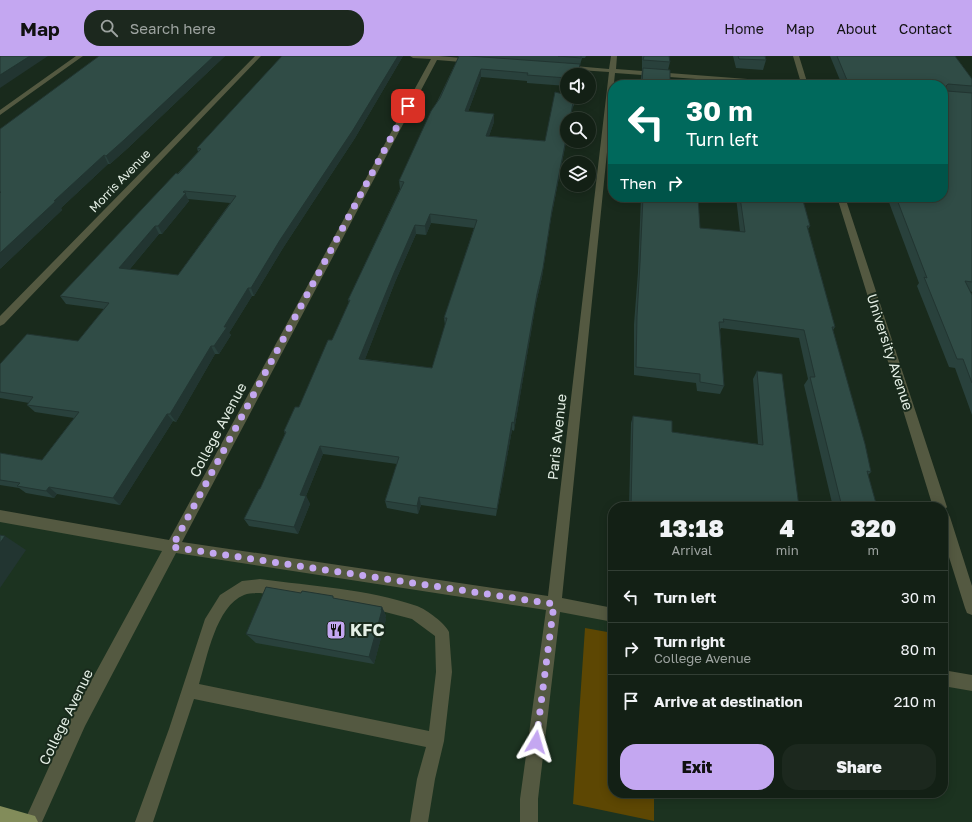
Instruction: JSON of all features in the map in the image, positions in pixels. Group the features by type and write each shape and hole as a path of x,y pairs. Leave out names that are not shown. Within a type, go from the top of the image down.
{"main road":[{"path":"0,815 29,822"}],"street":[{"path":"0,113 80,56"},
{"name":"Morris Avenue","path":"0,322 258,56"},
{"path":"413,56 480,61"},
{"name":"Paris Avenue","path":"611,80 614,56"},
{"path":"796,56 803,80"},
{"name":"College Avenue","path":"33,822 79,720 435,57"},
{"path":"559,67 735,80"},
{"name":"Paris Avenue","path":"529,822 529,799 554,604 608,108"},
{"name":"University Avenue","path":"843,202 938,502"},
{"path":"0,516 172,547 554,604 608,614"},
{"path":"948,533 972,608"},
{"path":"144,822 177,729 210,624 225,600 242,588 260,586 370,601 416,613 442,632 444,672 436,741 426,779 419,822"},
{"path":"948,679 972,683"},
{"path":"189,690 436,741"}],"shaded area":[{"path":"0,516 608,614 608,798 948,798 948,679 972,683 972,822 0,822"},
{"path":"585,628 608,632 608,798 654,798 654,821 573,804"}],"building":[{"path":"0,56 30,56 0,75"},
{"path":"99,56 214,56 124,140 106,156 104,155 54,201 56,201 0,253 0,129"},
{"path":"282,56 398,56 353,130 280,240 251,288 248,288 224,327 227,327 214,346 211,346 170,414 167,414 113,498 49,487 46,491 17,486 20,483 0,480 0,453 42,460 79,412 27,405 33,397 0,392 0,364 27,334 78,341 109,303 60,296 176,173 178,174 201,149 197,148","holes":["184,191 236,196 178,275 119,268 186,193 183,192"]},
{"path":"459,56 580,64 579,68 560,68 560,77 481,69 465,111 494,114 486,136 545,141 555,92 560,93 560,104 573,104 571,112 560,112 560,148 564,148 563,156 560,156 560,169 543,268 514,423 512,422 497,509 419,497 417,506 385,501 399,457 320,446 300,495 306,496 294,527 244,519 260,489 286,432 284,431 295,407 299,407 328,340 332,340 350,300 348,300 404,182 399,181 431,111 440,98","holes":["430,214 477,220 444,318 447,318 432,368 359,359 415,225 425,226"]},
{"path":"558,56 581,56 581,58"},
{"path":"644,56 669,56 670,62 643,60"},
{"path":"738,56 765,56 766,60 739,59"},
{"path":"837,56 955,56 972,79 972,86 948,84 948,80 847,80"},
{"path":"643,68 670,70 670,80 642,80"},
{"path":"948,91 972,93 972,282 965,281 972,295 972,383 963,359 957,359 924,277 927,278 898,202 948,202"},
{"path":"643,202 698,202 700,228 745,232 741,202 803,202 810,226 807,226 835,327 832,327 865,444 871,472 867,471 876,502 841,502 810,377 815,377 804,330 723,319 724,322 719,322 724,386 700,382 700,374 636,367"},
{"path":"757,371 782,374 798,502 631,502 633,416 672,421 672,432 763,445"},
{"path":"0,535 5,536 0,543"},
{"name":"KFC","path":"266,587 301,593 302,591 333,596 333,598 382,607 369,657 246,634"}],"place":[{"name":"KFC","path":"336,630"}],"route":[{"path":"408,106 172,547 522,598 554,604 536,742"}]}
